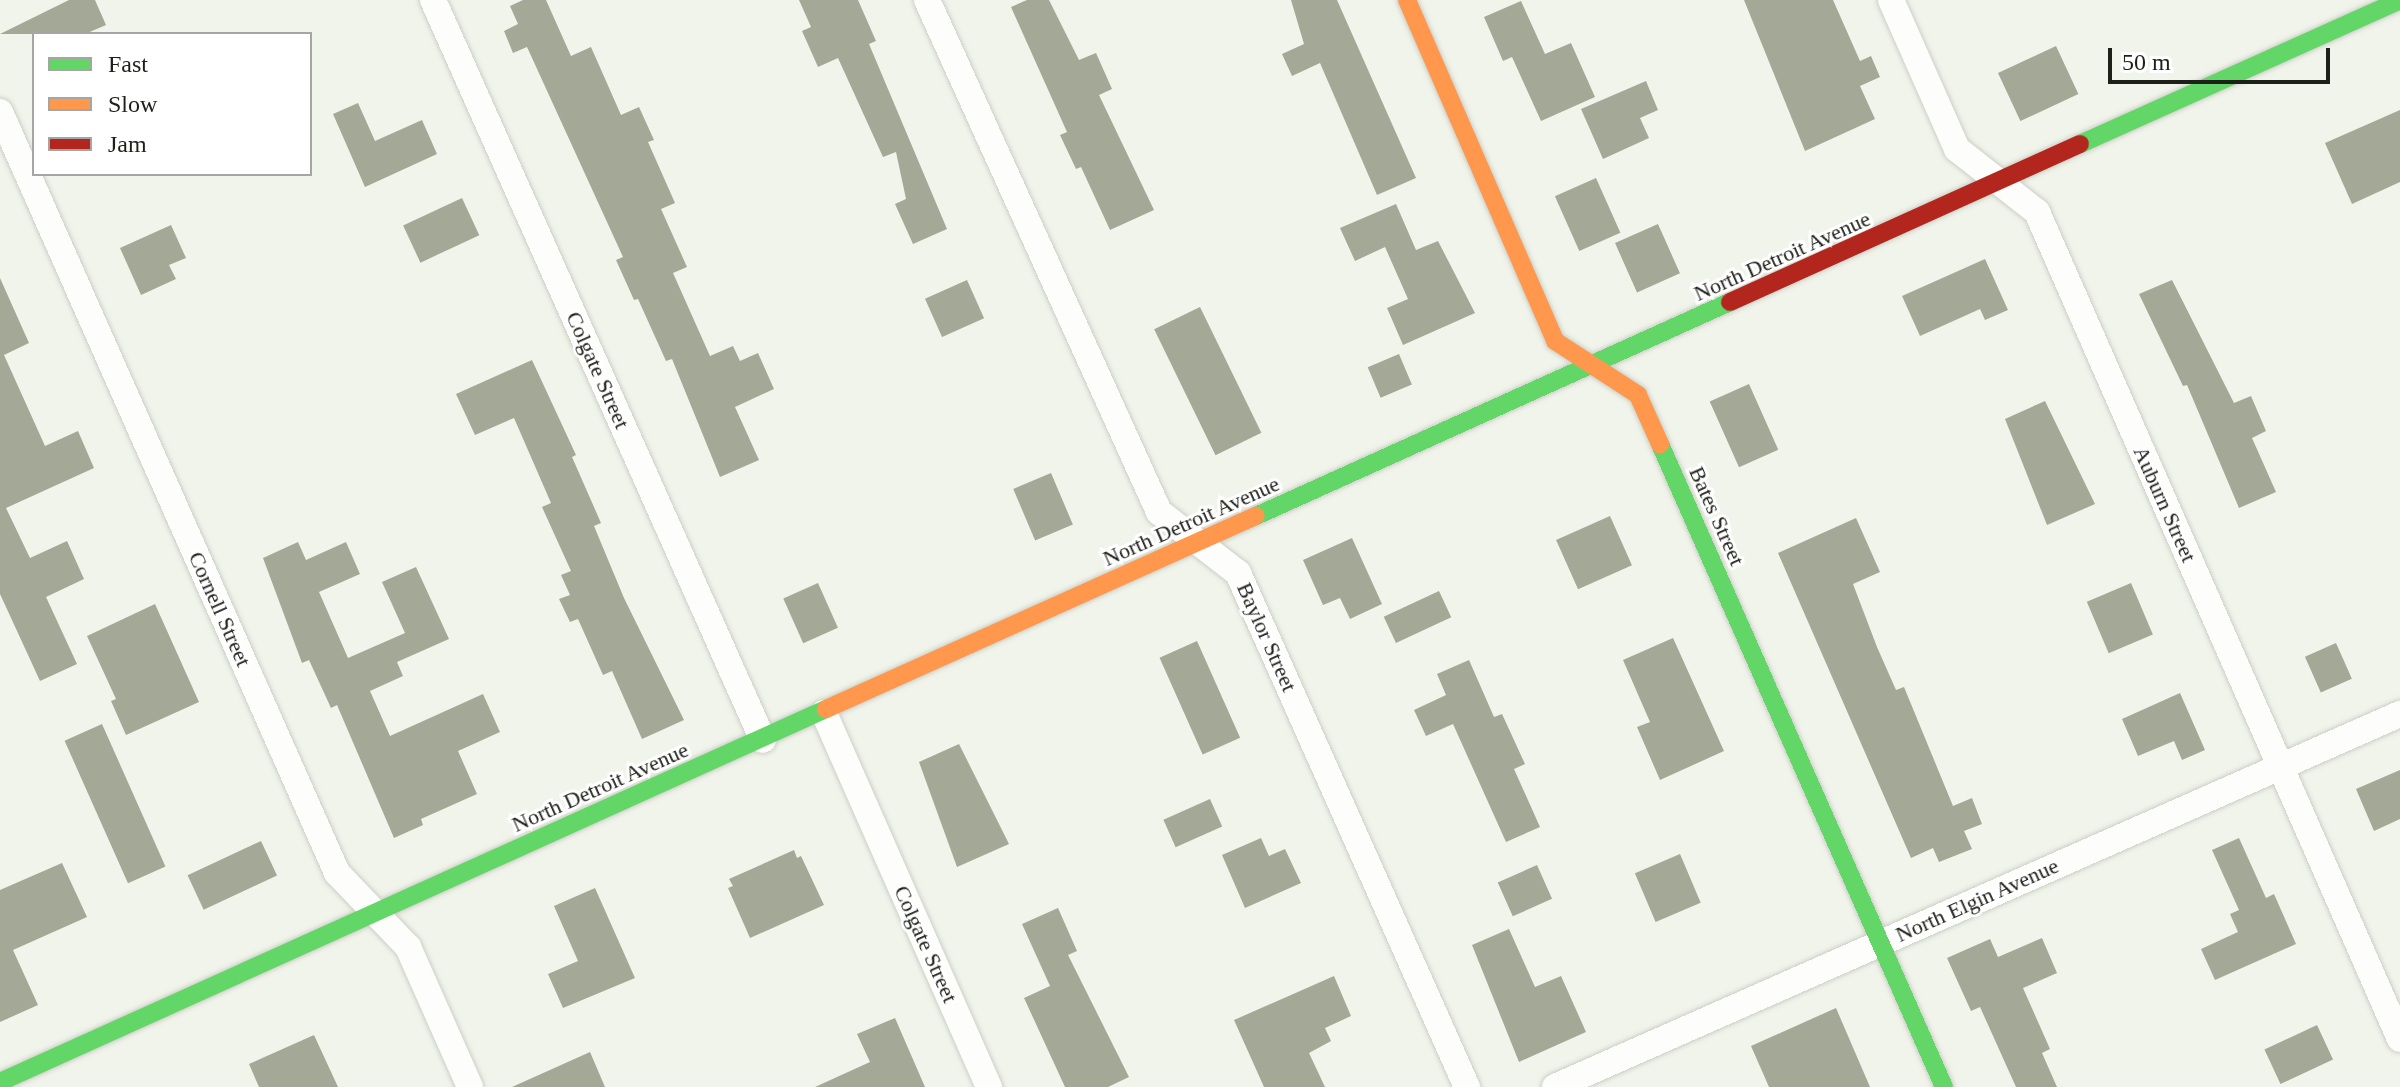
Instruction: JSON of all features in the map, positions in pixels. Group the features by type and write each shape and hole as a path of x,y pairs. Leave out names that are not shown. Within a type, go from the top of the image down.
{"street":[{"name":"Colgate Street","path":"433,0 763,740"},
{"name":"Baylor Street","path":"927,0 1159,512 1238,573 1467,1087"},
{"name":"Bates Street","path":"1407,0 1555,341 1638,395 1944,1087"},
{"name":"Auburn Street","path":"1891,0 1957,149 2037,212 2400,1039"},
{"name":"North Detroit Avenue","path":"0,1082 1594,367 2400,0"},
{"name":"Cornell Street","path":"0,112 337,873 408,947 470,1087"},
{"name":"Colgate Street","path":"824,713 989,1087"},
{"name":"North Elgin Avenue","path":"1555,1087 2400,714"}],"building":[{"path":"69,0 95,0 106,25 90,32 0,34"},
{"path":"523,0 546,0 571,56 591,47 621,115 639,107 654,140 648,142 675,203 661,209 687,267 673,273 710,356 733,346 740,361 758,353 774,389 735,407 759,460 720,477 672,359 666,361 638,299 634,300 616,260 623,257 527,47 513,53 504,31 518,24 510,6"},
{"path":"799,0 858,0 876,41 869,44 947,229 913,244 895,204 906,199 896,152 883,157 838,58 818,67 802,31 811,27"},
{"path":"1027,0 1049,0 1079,60 1096,53 1112,89 1099,95 1154,210 1110,230 1081,167 1076,169 1060,135 1067,132 1011,7"},
{"path":"1291,0 1337,0 1416,178 1377,195 1320,63 1292,76 1282,54 1304,44"},
{"path":"1744,0 1833,0 1860,61 1871,56 1880,77 1860,86 1875,119 1805,151"},
{"path":"1521,1 1545,54 1571,43 1595,97 1541,121 1512,57 1503,61 1484,17"},
{"path":"2056,46 2078,94 2020,121 1998,73"},
{"path":"1646,81 1658,110 1640,118 1649,138 1603,159 1581,109"},
{"path":"358,103 375,141 422,120 437,154 365,187 333,114"},
{"path":"2400,110 2400,182 2352,204 2325,143"},
{"path":"1596,178 1620,233 1579,251 1555,196"},
{"path":"462,198 479,235 420,263 403,225"},
{"path":"1396,204 1416,250 1438,241 1475,313 1403,345 1387,308 1408,299 1385,247 1355,261 1340,228"},
{"path":"1658,224 1680,273 1637,292 1615,243"},
{"path":"171,225 186,258 169,265 176,279 141,295 120,248"},
{"path":"1985,259 2008,310 1985,320 1980,309 1920,336 1902,296"},
{"path":"0,278 29,343 4,355 45,446 78,431 94,468 6,508 30,558 67,541 84,579 46,597 77,664 40,681 0,594"},
{"path":"967,280 984,318 942,337 925,299"},
{"path":"2172,280 2234,403 2251,396 2266,431 2252,438 2276,492 2239,508 2187,385 2183,386 2139,294"},
{"path":"1200,307 1261,433 1216,455 1154,329"},
{"path":"1399,354 1412,384 1381,398 1368,367"},
{"path":"532,360 576,455 572,457 601,523 594,526 624,598 684,720 642,739 612,671 603,675 578,619 570,622 559,599 570,595 561,575 571,571 542,507 551,503 514,418 475,435 456,394"},
{"path":"1749,384 1778,450 1739,467 1710,401"},
{"path":"2045,401 2095,504 2047,525 2005,419"},
{"path":"1051,473 1073,525 1035,541 1013,489"},
{"path":"1610,516 1632,565 1578,589 1556,540"},
{"path":"1856,518 1880,572 1853,584 1877,647 1896,690 1904,687 1953,806 1972,798 1982,824 1964,831 1972,849 1939,862 1933,848 1911,858 1778,553"},
{"path":"1352,538 1382,604 1350,619 1340,598 1323,605 1303,560"},
{"path":"298,542 306,560 346,542 360,574 319,592 348,658 405,633 382,582 416,567 449,639 397,662 403,676 370,691 390,736 483,694 500,732 458,751 477,794 421,819 423,825 394,838 337,705 331,708 309,660 302,663 263,558"},
{"path":"818,583 838,628 803,643 783,598"},
{"path":"2131,583 2153,635 2109,653 2087,602"},
{"path":"1439,591 1451,617 1396,643 1384,617"},
{"path":"155,604 199,702 126,735 111,701 116,699 87,636"},
{"path":"1673,638 1724,751 1660,780 1637,727 1650,722 1623,660"},
{"path":"1197,641 1240,738 1203,755 1160,658"},
{"path":"2336,643 2352,679 2321,692 2305,657"},
{"path":"1469,660 1494,717 1502,714 1525,764 1514,769 1540,827 1506,842 1453,724 1426,736 1414,710 1446,695 1437,674"},
{"path":"2180,693 2205,750 2182,760 2174,741 2138,756 2122,719"},
{"path":"102,724 165,867 128,883 65,741"},
{"path":"959,744 1009,844 957,867 919,762"},
{"path":"2400,770 2400,819 2374,831 2356,789"},
{"path":"1210,799 1222,826 1176,847 1163,820"},
{"path":"1261,838 1269,856 1285,849 1301,883 1245,908 1222,855"},
{"path":"2239,838 2266,898 2274,894 2296,944 2215,980 2201,949 2238,932 2230,914 2239,910 2212,850"},
{"path":"261,841 277,875 204,910 188,875"},
{"path":"794,850 797,858 801,856 824,905 750,938 728,888 733,886 729,879"},
{"path":"1680,854 1701,903 1656,922 1635,873"},
{"path":"62,863 87,917 13,950 38,1005 0,1022 0,890"},
{"path":"1537,865 1552,899 1513,916 1498,882"},
{"path":"595,888 635,978 563,1008 548,974 578,961 554,906"},
{"path":"1058,908 1077,951 1068,955 1129,1077 1108,1087 1065,1087 1024,998 1050,986 1022,924"},
{"path":"1509,929 1535,987 1561,976 1586,1032 1519,1062 1472,945"},
{"path":"2042,938 2057,973 2023,988 2050,1049 2042,1053 2057,1087 2016,1087 1980,1007 1971,1011 1947,958 1990,939 1998,957"},
{"path":"1334,976 1351,1016 1325,1028 1331,1041 1309,1053 1325,1087 1264,1087 1234,1020"},
{"path":"1836,1008 1870,1087 1769,1087 1751,1046"},
{"path":"895,1018 925,1087 815,1087 870,1062 857,1034"},
{"path":"2317,1025 2333,1059 2280,1084 2264,1050"},
{"path":"314,1035 338,1087 259,1087 249,1064"},
{"path":"590,1052 605,1087 512,1087"}],"traffic: fast":[{"path":"2080,144 2400,0"},
{"path":"1256,516 1730,302"},
{"path":"1660,444 1944,1087"},
{"path":"0,1082 826,709"}],"traffic: slow":[{"path":"1407,0 1555,341 1638,395 1660,444"},
{"path":"826,709 1256,516"}],"traffic: jam":[{"path":"1730,302 2080,144"}]}
